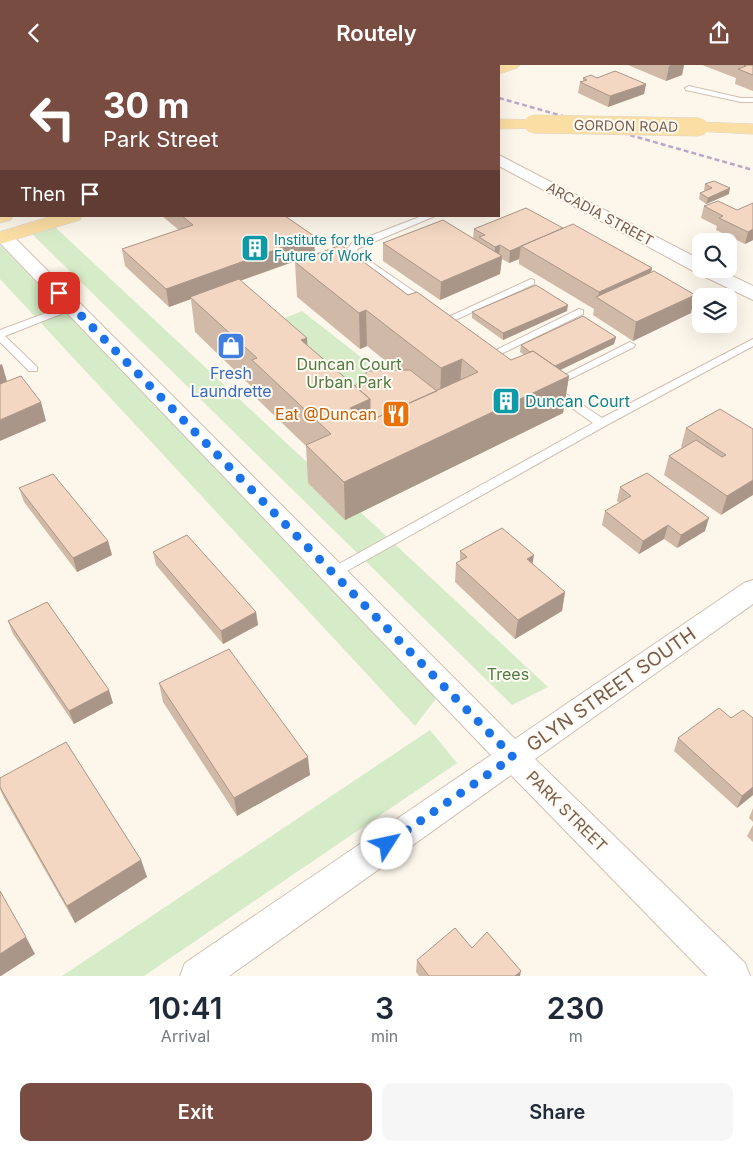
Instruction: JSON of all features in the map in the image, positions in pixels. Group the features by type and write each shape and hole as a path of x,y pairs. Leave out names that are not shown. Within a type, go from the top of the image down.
{"main road":[{"path":"500,69 512,65"},
{"name":"GORDON ROAD","path":"500,124 753,129"},
{"path":"2,227 67,217"}],"street":[{"name":"ARCADIA STREET","path":"500,162 692,262"},
{"name":"PARK STREET","path":"2,227 73,307 513,757 732,976"},
{"name":"ARCADIA STREET","path":"722,278 753,295"},
{"name":"GLYN STREET SOUTH","path":"198,976 753,590"}],"lane":[{"path":"689,88 741,100 753,99"},
{"path":"428,217 355,245 352,249 354,254 445,316 531,282"},
{"path":"33,369 0,335 73,307"},
{"path":"496,352 580,312"},
{"path":"333,573 601,423 753,342"},
{"path":"601,423 544,384 630,345"}],"green space":[{"name":"Trees","path":"55,227 548,687 512,705 32,234"},
{"path":"0,245 438,696 415,726 0,279"},
{"name":"Duncan Court Urban Park","path":"302,311 398,386 352,403 265,326"},
{"path":"430,730 457,763 144,976 62,976"}],"building":[{"path":"744,65 753,65 753,75 738,69 746,66"},
{"path":"615,71 646,84 610,96 580,82 587,80 583,78 591,75 597,78"},
{"path":"714,181 730,188 708,198 700,193 712,188 705,184"},
{"path":"718,201 737,210 753,203 753,229 748,232 719,218 723,216 704,206"},
{"path":"526,208 563,228 510,251 500,245 495,247 479,237 485,235 474,229"},
{"path":"183,217 286,217 314,236 166,289 122,249 193,225"},
{"path":"443,220 502,256 441,282 383,243"},
{"path":"573,224 652,268 599,292 521,246"},
{"path":"341,245 408,295 417,292 511,360 533,351 569,376 344,482 306,445 331,434 252,360 257,358 190,297 239,279 307,338 301,340 370,399 350,408 367,422 478,372 462,359 441,368 366,310 359,313 295,262"},
{"path":"654,271 692,293 692,296 636,322 596,297"},
{"path":"536,285 568,305 503,333 472,312"},
{"path":"583,316 616,337 555,366 521,345"},
{"path":"410,370 437,391 376,418 370,412 370,399 355,386 368,371"},
{"path":"21,376 41,402 0,420 0,384"},
{"path":"720,409 753,429 753,480 727,496 669,456 696,440 722,457 726,455 686,428"},
{"path":"647,473 709,518 681,535 668,525 643,541 605,511 631,496 620,487"},
{"path":"53,474 108,541 73,558 19,488"},
{"path":"502,528 534,555 527,559 565,592 518,620 456,563 467,557 460,551"},
{"path":"187,535 256,612 221,631 153,552"},
{"path":"47,602 109,690 69,711 8,621"},
{"path":"229,649 308,757 234,798 159,683"},
{"path":"719,708 731,718 743,710 753,718 753,787 742,796 678,738"},
{"path":"66,742 141,860 67,906 0,787 0,778"},
{"path":"0,891 26,937 0,954"},
{"path":"455,928 472,948 487,932 521,971 515,976 429,976 417,960"}],"railway":[{"path":"500,98 753,170"}],"place":[{"name":"Institute for the Future of Work","path":"255,248"},
{"name":"Fresh Laundrette","path":"231,346"},
{"name":"Duncan Court","path":"506,401"},
{"name":"Eat @Duncan","path":"396,414"}],"route":[{"path":"59,293 513,757 387,844"}]}
